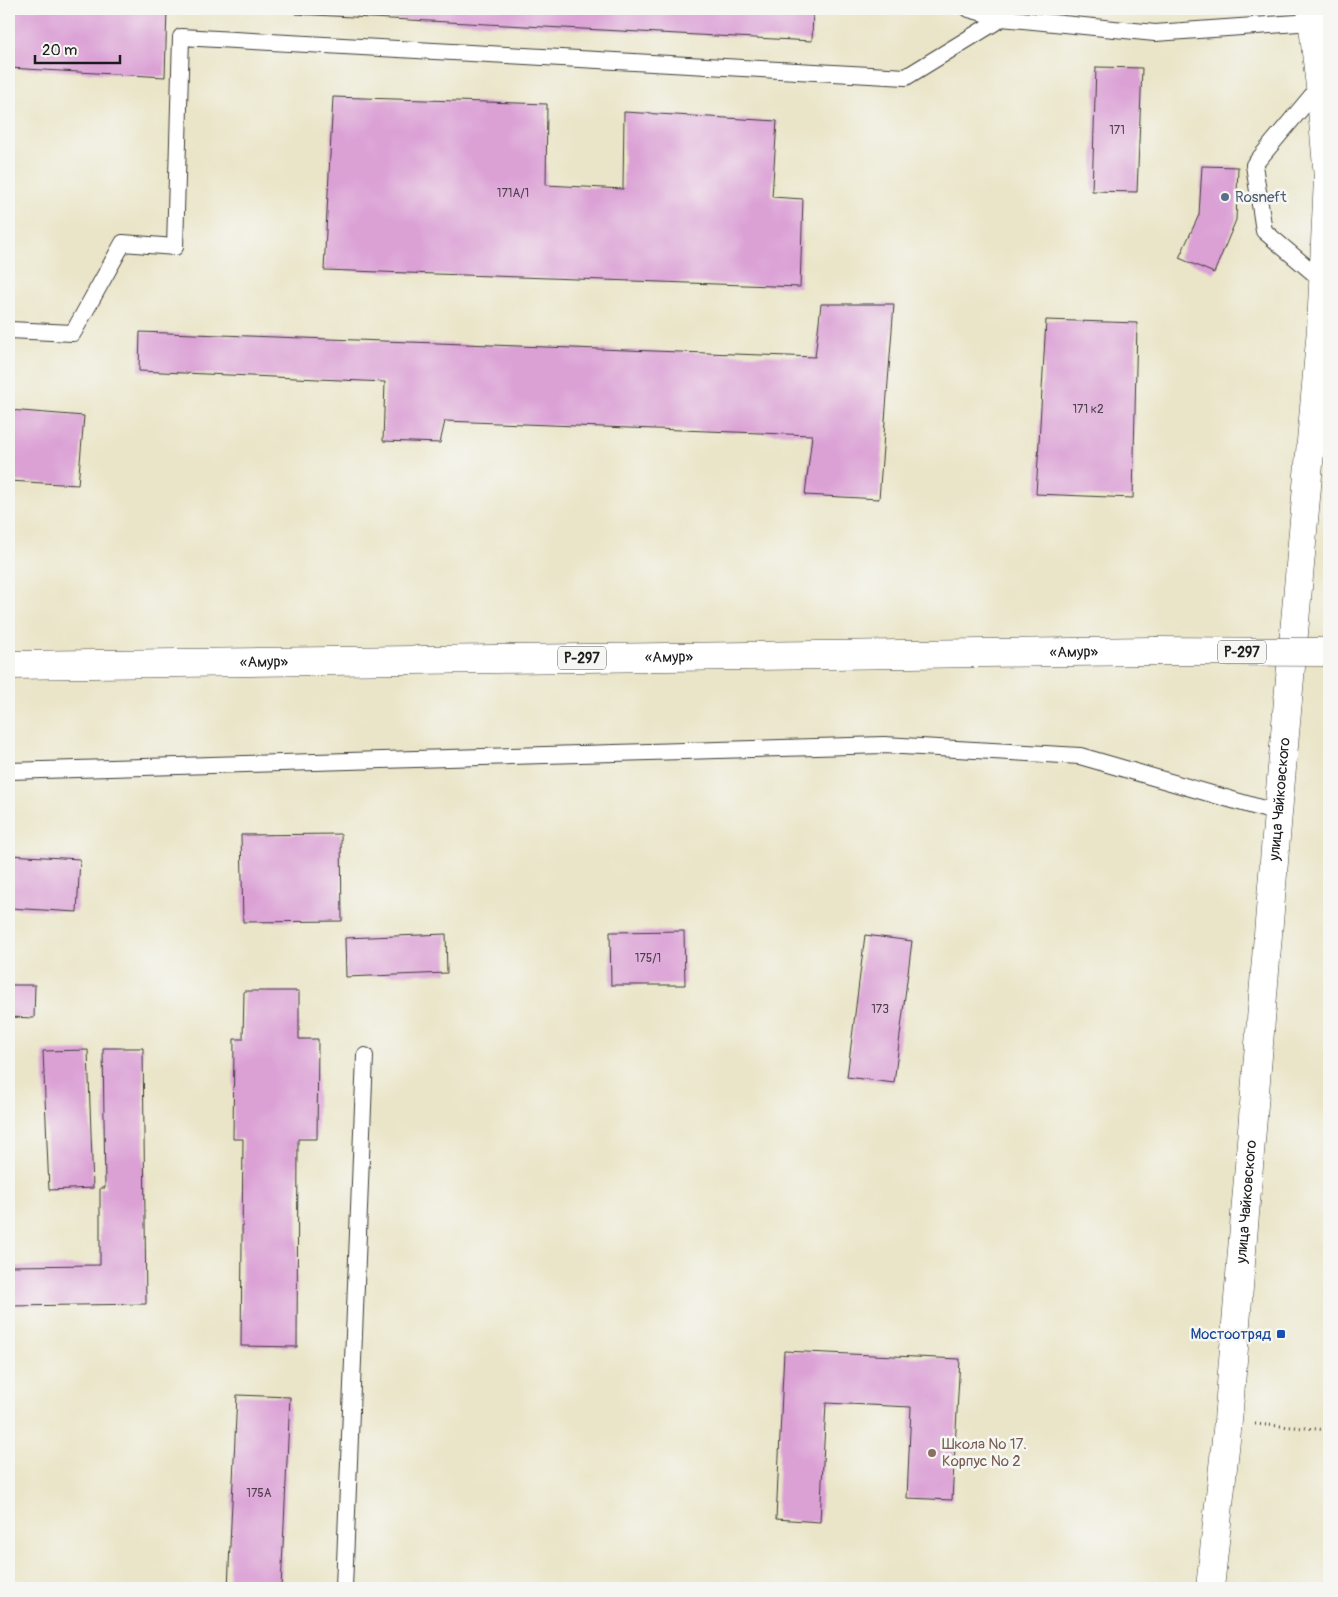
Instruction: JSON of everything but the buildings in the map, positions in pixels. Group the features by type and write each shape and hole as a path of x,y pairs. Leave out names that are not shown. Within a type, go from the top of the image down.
{"main road":[{"name":"улица Чайковского","path":"1210,1588 1228,1421 1278,813 1321,329 1328,178 1312,15"},
{"name":"«Амур»","path":"9,665 1154,651 1329,652"}],"lane":[{"path":"969,9 1002,18 1156,33 1312,15"},
{"path":"9,330 73,333 123,244 176,247 181,37 906,77 1002,18"},
{"path":"1320,86 1254,165 1264,231 1323,282"},
{"path":"9,771 884,745 1080,756 1278,813"},
{"path":"344,1588 365,1056"}],"path":[{"path":"1228,1421 1329,1430"}],"place":[{"name":"Rosneft","path":"1225,197"},
{"name":"Мостоотряд","path":"1281,1334"},
{"name":"Школа № 17. Корпус № 2","path":"932,1453"}]}
